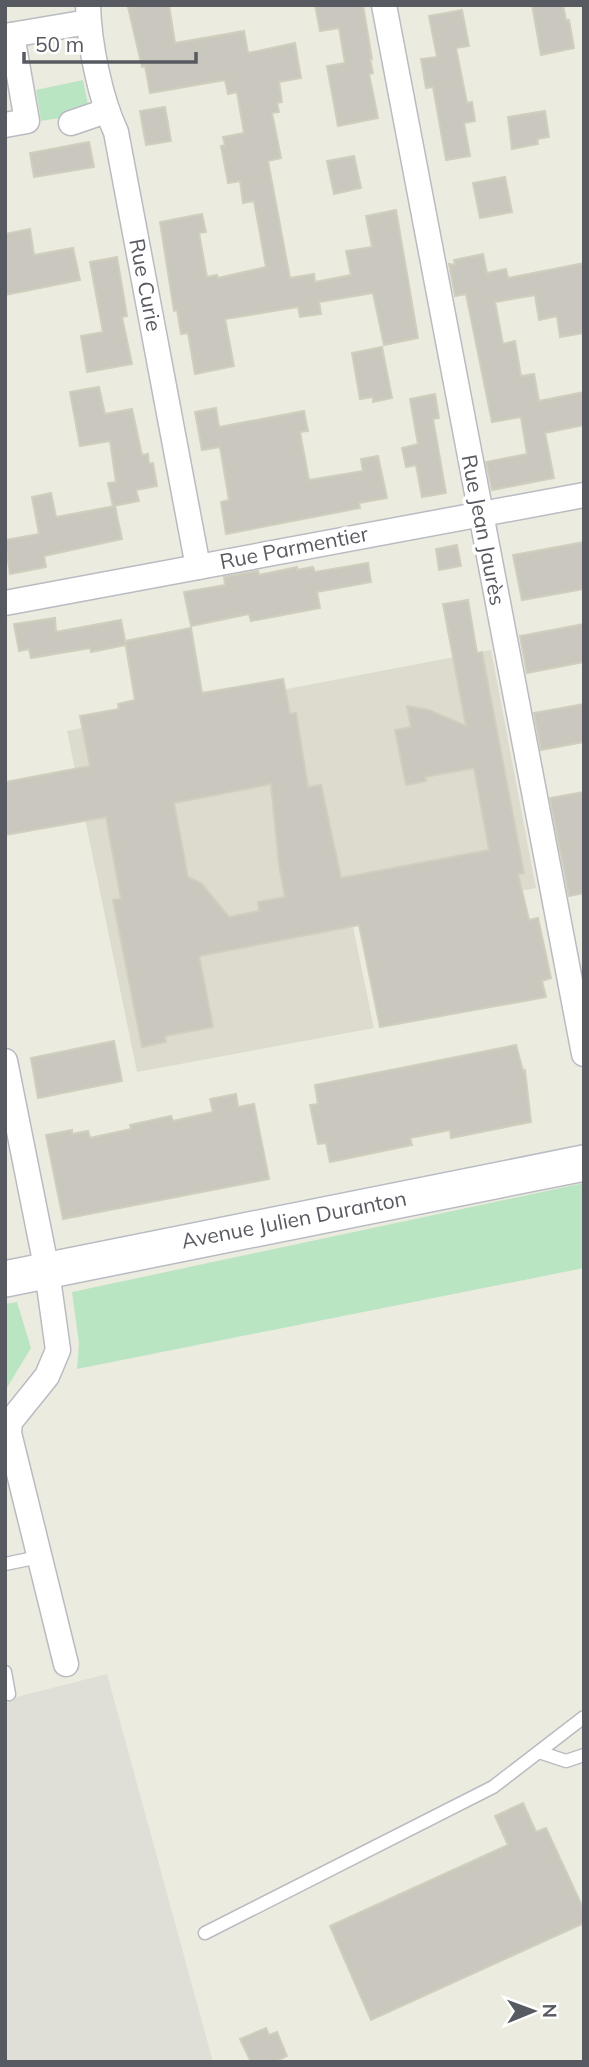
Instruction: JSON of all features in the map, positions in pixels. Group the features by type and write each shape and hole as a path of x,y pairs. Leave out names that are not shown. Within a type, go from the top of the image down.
{"main road":[{"name":"Avenue Julien Duranton","path":"5,1279 584,1163"}],"street":[{"name":"Rue Jean Jaurès","path":"384,5 584,1054"},
{"path":"5,125 27,121 8,36 88,14"},
{"name":"Rue Curie","path":"88,14 106,111 116,132 198,567"},
{"path":"71,123 106,111"},
{"name":"Rue Parmentier","path":"5,603 584,495"},
{"path":"5,1061 47,1271 58,1350 47,1377 10,1422 9,1433 66,1664"}],"lane":[{"path":"5,1564 39,1557"},
{"path":"5,1672 9,1693"},
{"path":"205,1933 493,1787 584,1717"},
{"path":"539,1752 566,1761 584,1755"}],"shaded area":[{"path":"491,650 536,888 353,927 374,1028 137,1072 67,731"},
{"path":"107,1674 213,2062 5,2062 5,1700"}],"green space":[{"path":"83,80 89,109 84,114 41,121 36,90"},
{"path":"584,1183 584,1268 77,1369 79,1344 72,1292"},
{"path":"17,1302 31,1348 5,1391 5,1304"}],"building":[{"path":"169,5 175,43 244,31 248,53 295,43 301,78 279,82 282,102 277,103 279,112 272,113 281,158 268,161 290,278 314,274 315,282 351,275 346,251 372,247 366,216 396,210 418,338 384,345 373,293 319,302 321,314 300,317 298,307 225,319 234,366 195,374 188,333 181,334 177,310 174,311 160,222 202,214 206,232 199,233 207,277 217,275 218,278 266,267 254,201 243,203 240,181 228,183 221,146 225,145 223,137 244,133 237,92 228,94 225,80 150,93 128,7"},
{"path":"315,5 363,5 372,59 373,73 369,74 378,118 338,126 327,66 345,63 339,28 320,31"},
{"path":"532,5 563,5 574,48 541,55"},
{"path":"462,10 469,46 456,48 467,103 472,102 475,121 464,123 470,156 446,160 433,87 426,88 421,59 437,57 429,16"},
{"path":"165,107 171,141 146,145 140,111"},
{"path":"545,111 549,137 537,139 538,144 512,149 508,117"},
{"path":"89,142 94,167 34,177 30,153"},
{"path":"354,156 361,188 334,194 327,161"},
{"path":"505,177 512,212 480,218 473,183"},
{"path":"30,229 34,255 73,248 80,280 5,295 5,234"},
{"path":"483,254 487,273 506,269 508,278 584,263 584,333 560,337 557,316 539,320 535,295 495,302 503,344 515,341 521,376 534,374 539,401 584,392 584,425 545,433 554,478 492,490 486,462 527,454 521,417 492,422 466,294 455,296 449,264 455,265 454,260"},
{"path":"117,257 127,316 122,317 132,364 87,372 81,336 103,332 90,262"},
{"path":"382,347 392,398 373,402 373,397 360,399 352,353"},
{"path":"99,387 105,414 132,409 142,455 148,454 149,464 153,463 157,486 136,490 139,501 113,506 108,483 116,482 110,441 80,446 70,392"},
{"path":"435,394 439,418 433,419 446,493 422,497 416,465 406,467 402,448 418,444 410,399"},
{"path":"216,408 219,427 304,411 308,431 300,432 309,480 363,471 361,459 378,456 387,498 359,503 360,508 226,534 221,502 229,500 220,447 202,450 195,412"},
{"path":"51,493 56,517 115,506 122,539 44,556 46,567 10,574 5,540 39,534 32,497"},
{"path":"584,542 584,589 522,600 513,555"},
{"path":"457,545 461,566 439,570 436,549"},
{"path":"368,563 371,582 317,592 320,608 251,621 249,614 191,626 184,592 225,585 224,577 258,571 259,575 297,567 297,570 313,567 315,572"},
{"path":"468,600 477,653 482,652 524,873 518,874 529,920 538,918 551,978 542,981 546,997 380,1027 359,925 199,956 213,1027 165,1036 166,1042 142,1047 113,900 121,899 106,817 5,835 5,782 90,766 80,716 119,709 118,704 135,700 125,641 191,628 202,693 283,679 290,714 296,713 308,787 321,785 341,878 489,850 474,768 425,777 426,781 406,785 395,730 411,727 407,706 429,710 466,726 443,604","holes":["271,784 285,897 258,902 259,911 229,917 201,883 188,877 174,803"]},
{"path":"55,618 56,632 121,620 126,645 91,652 90,648 31,658 29,649 19,651 14,624"},
{"path":"584,624 584,662 527,673 520,636"},
{"path":"584,704 584,742 541,750 534,713"},
{"path":"584,792 584,893 569,896 550,798"},
{"path":"114,1041 122,1081 38,1098 31,1058"},
{"path":"516,1045 523,1071 525,1070 531,1122 451,1138 450,1130 410,1138 412,1145 330,1162 326,1143 318,1144 310,1105 318,1104 315,1085"},
{"path":"236,1094 238,1107 254,1104 269,1179 63,1219 46,1135 72,1130 72,1134 88,1131 90,1138 171,1116 173,1121 213,1112 210,1099"},
{"path":"523,1803 536,1832 546,1828 584,1910 584,1923 371,2020 330,1926 508,1845 495,1816"},
{"path":"266,2028 269,2035 277,2032 287,2056 274,2062 251,2062 240,2039"}]}
